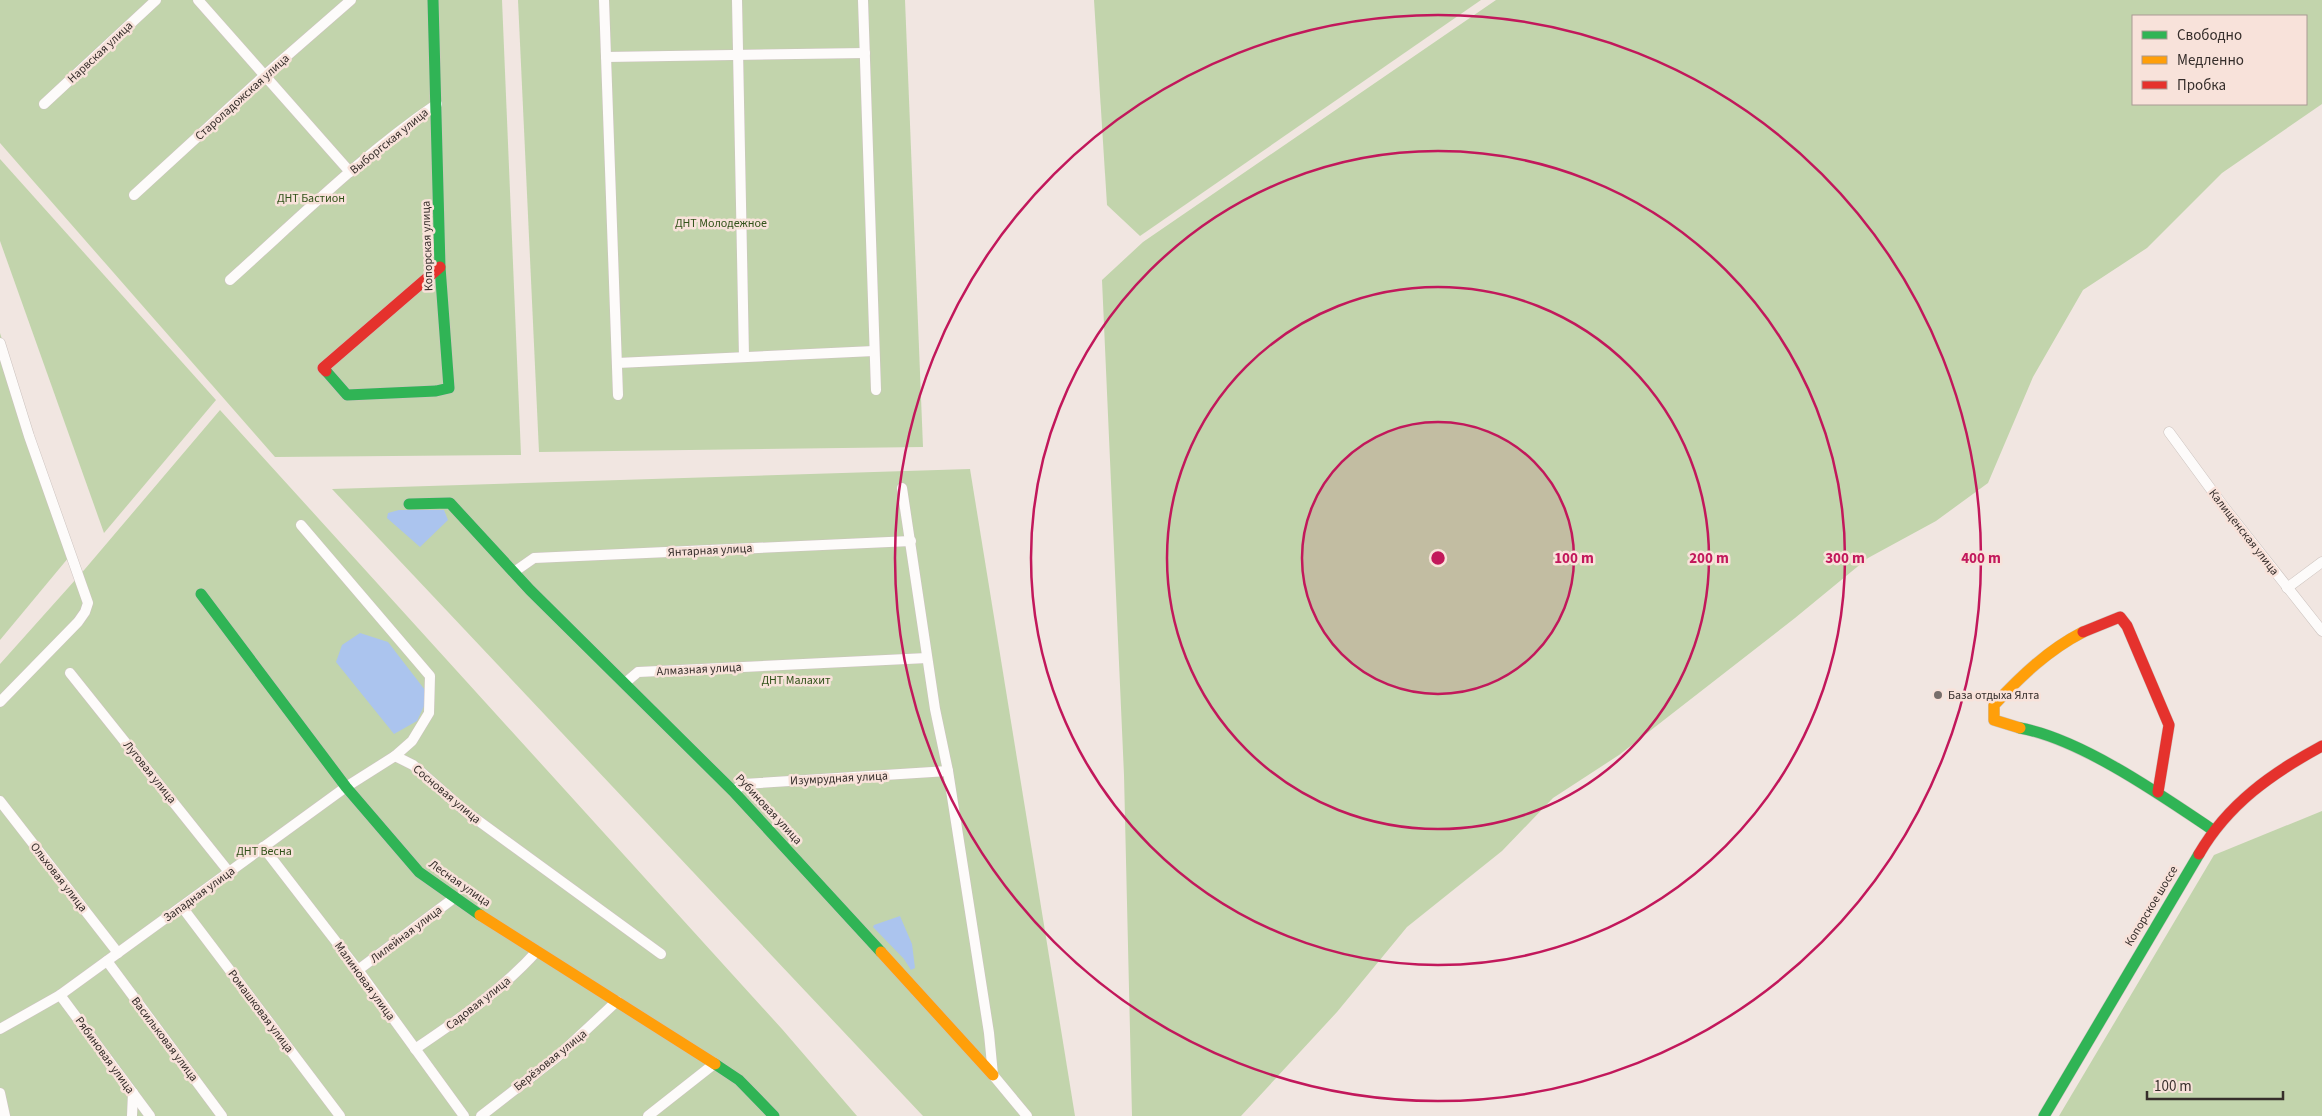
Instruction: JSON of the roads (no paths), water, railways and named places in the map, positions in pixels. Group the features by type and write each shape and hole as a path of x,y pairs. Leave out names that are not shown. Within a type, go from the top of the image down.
{"street":[{"name":"Нарвская улица","path":"44,104 156,0"},
{"path":"198,0 350,172"},
{"name":"Староладожская улица","path":"134,195 265,75 351,0"},
{"name":"Копорская улица","path":"433,0 440,268 449,388 436,391 347,395 323,368 440,268"},
{"path":"604,0 618,395"},
{"path":"737,0 744,357"},
{"path":"863,0 876,390"},
{"path":"606,57 865,53"},
{"name":"Выборгская улица","path":"230,280 350,172 414,119 437,104"},
{"path":"0,343 42,472 88,603 85,612 78,622 0,702"},
{"path":"617,363 874,351"},
{"name":"Калищенская улица","path":"2169,432 2287,588 2322,631"},
{"path":"902,488 927,658 948,771 989,1033 993,1076"},
{"name":"Рубиновая улица","path":"410,504 450,503 514,572 733,791 846,912 1027,1116"},
{"path":"301,525 430,676 429,713 412,741 395,756"},
{"name":"Янтарная улица","path":"514,572 534,558 911,541"},
{"path":"2287,588 2322,562"},
{"name":"Лесная улица","path":"201,594 346,787 420,872 454,898 714,1064 725,1068 754,1092 774,1116"},
{"path":"2158,792 2169,726 2128,626 2120,617 2096,624 2054,647 1994,704 1994,720 2002,724 2021,726 2048,734 2158,792 2213,830"},
{"name":"Алмазная улица","path":"625,683 638,672 927,658"},
{"name":"Луговая улица","path":"70,673 229,872"},
{"name":"Копорское шоссе","path":"2044,1116 2213,830 2239,802 2266,779 2322,746"},
{"name":"Западная улица","path":"0,1028 60,995 346,787 395,756"},
{"name":"Сосновая улица","path":"395,756 413,765 465,811 661,954"},
{"name":"Изумрудная улица","path":"733,791 744,784 948,771"},
{"name":"Ольховая улица","path":"0,801 118,953"},
{"name":"Малиновая улица","path":"263,847 358,970 464,1116"},
{"name":"Лилейная улица","path":"358,970 454,898"},
{"name":"Ромашковая улица","path":"182,907 340,1116"},
{"name":"Садовая улица","path":"415,1049 496,991 537,951"},
{"name":"Васильковая улица","path":"107,961 222,1116"},
{"name":"Рябиновая улица","path":"60,995 150,1116"},
{"name":"Берёзовая улица","path":"481,1116 557,1057 617,1001"},
{"path":"648,1116 714,1064"},
{"path":"0,1093 5,1116"},
{"path":"132,1116 133,1093"}],"water":[{"path":"399,510 444,510 448,520 420,547 387,518 388,513"},
{"path":"360,633 388,642 425,690 425,704 417,721 394,734 336,662 342,645"},
{"path":"900,916 912,944 915,968 911,970 904,959 873,927"}],"place":[{"name":"База отдыха Ялта","path":"1938,695"}],"park label":[{"name":"ДНТ Бастион","path":"311,198"},
{"name":"ДНТ Молодежное","path":"721,223"},
{"name":"ДНТ Малахит","path":"796,680"},
{"name":"ДНТ Весна","path":"264,851"}]}
